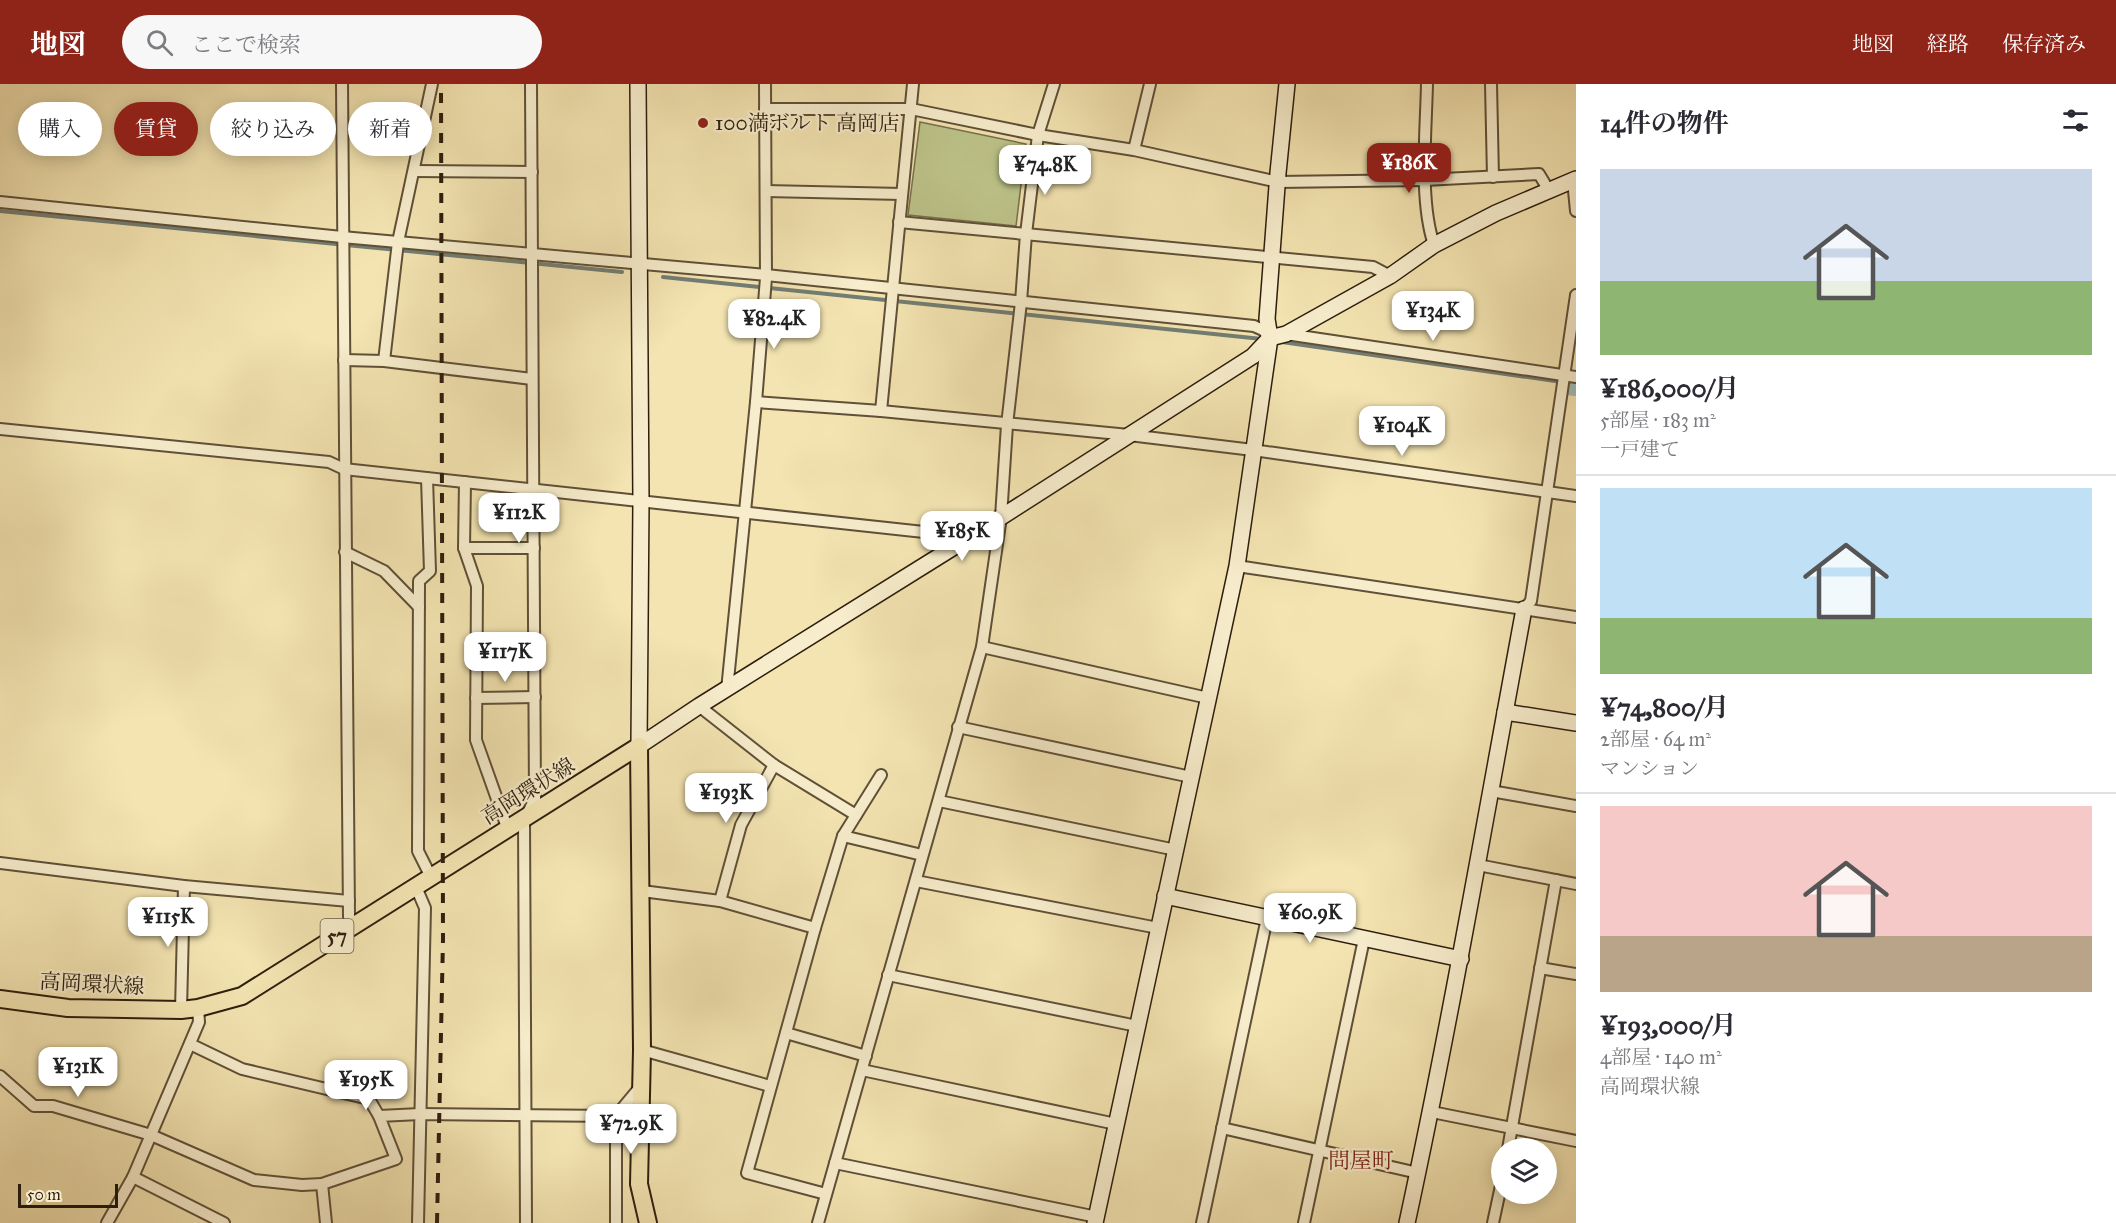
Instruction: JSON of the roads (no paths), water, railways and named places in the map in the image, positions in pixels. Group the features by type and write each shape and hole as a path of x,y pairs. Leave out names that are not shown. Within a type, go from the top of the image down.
{"main road":[{"name":"高岡環状線","path":"0,999 68,1008 181,1010 198,1008 242,996 639,746"},
{"path":"639,746 642,891 639,1184 648,1223"}],"street":[{"path":"353,84 342,84 342,239 349,917 354,925"},
{"path":"384,362 398,243 432,84"},
{"path":"526,1223 524,820 536,799 531,84"},
{"path":"638,84 641,501 639,746"},
{"path":"727,690 766,277 765,84"},
{"path":"881,411 913,84"},
{"path":"818,1223 982,647 1001,517 1007,425 1038,135 1054,84"},
{"path":"1134,150 1150,84"},
{"path":"835,1163 1096,1220 1237,566 1271,341 1268,319 1287,84"},
{"path":"1427,84 1425,180 1434,245"},
{"path":"1491,84 1493,177"},
{"path":"765,109 911,109 1038,135 1134,150 1278,182 1425,180 1539,174 1548,189"},
{"path":"414,171 532,172"},
{"path":"639,746 1253,356 1271,341 1390,276 1434,245 1496,213 1574,179 1576,211"},
{"path":"766,191 902,194"},
{"path":"0,202 342,239 638,264 1254,326 1263,330 1271,341 1563,380 1576,377"},
{"path":"899,222 1373,267 1390,276"},
{"path":"1407,1223 1432,1112 1524,609 1531,600 1576,295"},
{"path":"344,360 384,362 532,379"},
{"path":"756,402 881,411 1129,435 1253,450 1576,496"},
{"path":"0,429 329,462 344,469 970,537"},
{"path":"427,478 430,571 419,581 418,851 431,878"},
{"path":"465,482 464,548 477,586 476,740 508,830"},
{"path":"464,548 534,548"},
{"path":"345,552 384,571 419,607"},
{"path":"1237,566 1576,617"},
{"path":"982,647 1208,698"},
{"path":"476,698 535,697"},
{"path":"699,706 774,765 856,815"},
{"path":"1505,712 1576,723"},
{"path":"958,727 1191,777"},
{"path":"720,901 741,825 774,765"},
{"path":"826,1194 747,1173 843,836 881,775"},
{"path":"1491,791 1576,806"},
{"path":"939,801 1176,850"},
{"path":"843,836 922,855"},
{"path":"0,863 184,886 349,901"},
{"path":"1478,865 1576,884"},
{"path":"1510,1138 1556,880"},
{"path":"916,881 1158,928"},
{"path":"181,1010 184,886"},
{"path":"416,887 425,908 418,1223"},
{"path":"642,891 720,901 815,928"},
{"path":"1165,896 1461,959"},
{"path":"1202,1223 1267,918"},
{"path":"1304,1223 1364,939"},
{"path":"1540,968 1576,974"},
{"path":"888,975 1137,1026"},
{"path":"107,1223 133,1176 200,1022 198,1008"},
{"path":"786,1033 866,1056"},
{"path":"0,1076 34,1106 53,1106 151,1135 254,1180 302,1185 321,1184 396,1159 379,1116 369,1099 242,1069 190,1044"},
{"path":"642,1050 770,1086"},
{"path":"862,1070 1116,1124"},
{"path":"616,1223 616,1116 641,1086"},
{"path":"1432,1112 1576,1141"},
{"path":"379,1116 420,1114 616,1116"},
{"path":"1222,1128 1418,1173"},
{"path":"133,1176 224,1223"},
{"path":"321,1184 326,1223"},
{"path":"1493,1223 1497,1204"}],"waterway":[{"path":"0,211 622,272"},
{"path":"663,277 1262,339"},
{"path":"1282,342 1569,383"},
{"path":"1569,383 1576,384"}],"railway":[{"path":"437,1223 443,939 441,84"}],"place":[{"name":"100満ボルト 高岡店","path":"703,123"}],"district":[{"name":"問屋町","path":"1361,1160"}]}
